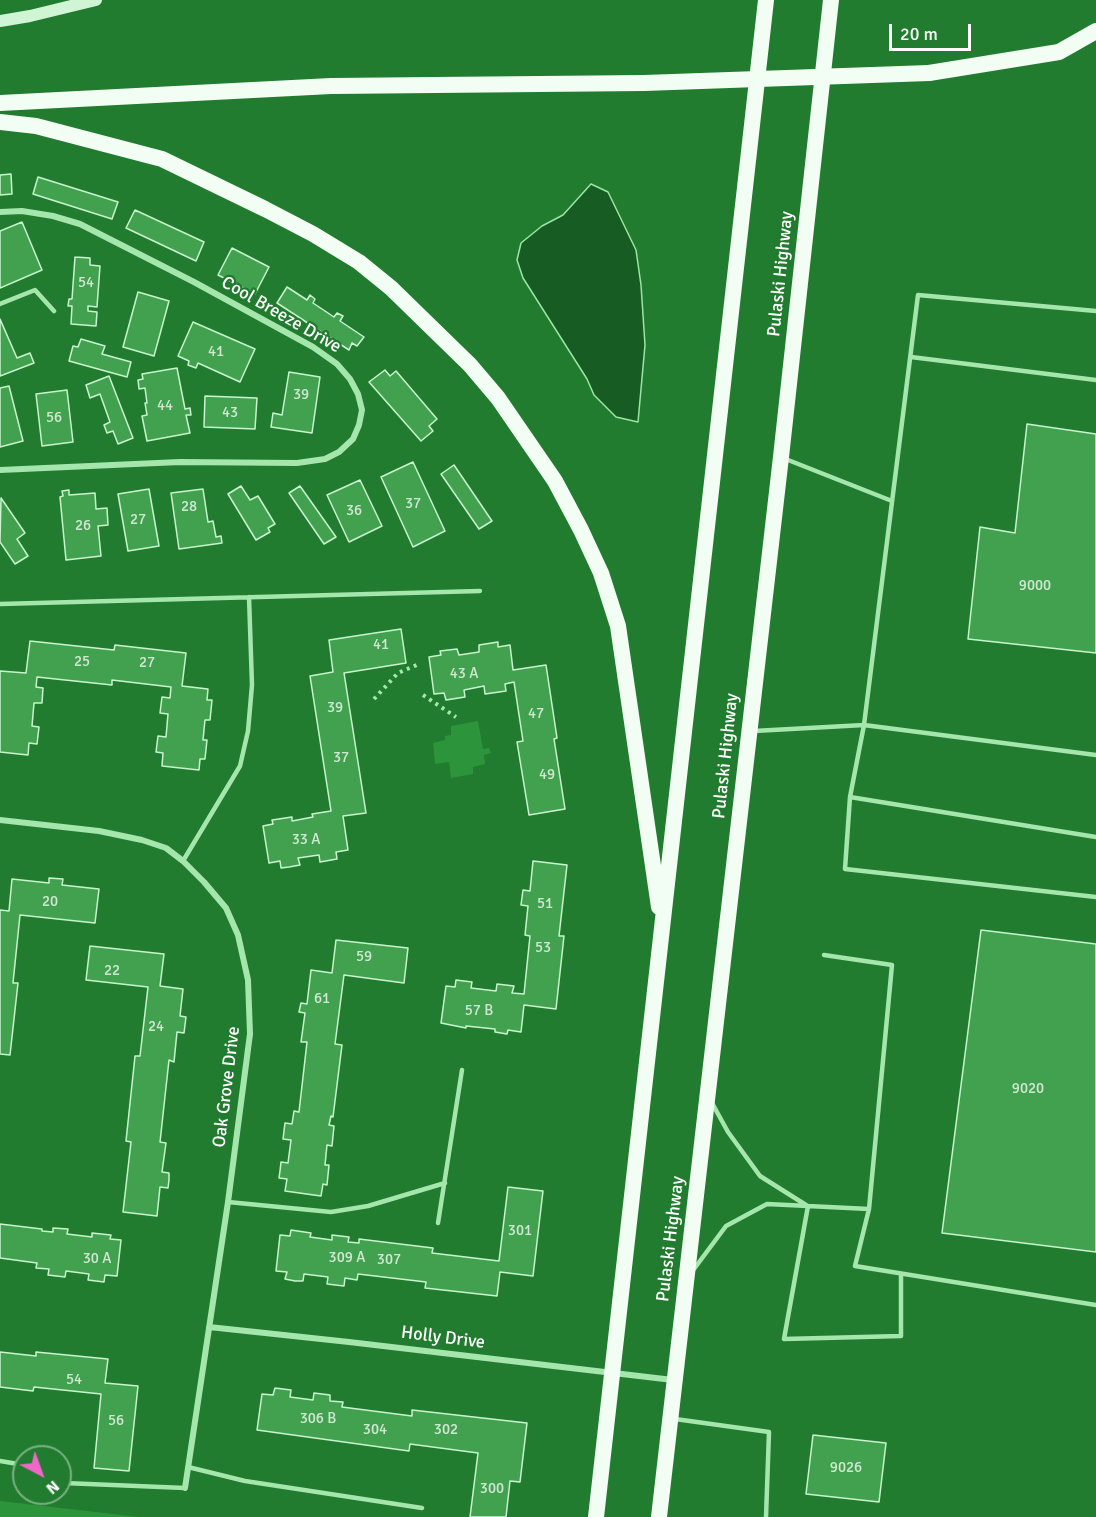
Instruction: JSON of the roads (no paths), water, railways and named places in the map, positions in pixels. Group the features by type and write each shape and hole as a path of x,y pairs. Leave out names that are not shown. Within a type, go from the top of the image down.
{"highway":[{"path":"596,1517 766,0"},
{"name":"Pulaski Highway","path":"659,1517 781,457 831,0"},
{"path":"0,103 331,86 644,83 929,73 1059,52 1096,31"},
{"path":"0,122 36,126 162,159 314,234 359,262 391,288 470,365 498,398 555,481 582,530 601,573 618,626 662,931"}],"main road":[{"path":"0,21 96,0"}],"street":[{"name":"Cool Breeze Drive","path":"0,212 53,216 80,225 195,282 313,347 337,364 350,379 358,394 362,410 353,439 339,452 325,459 297,463 180,462 0,470"},
{"name":"Oak Grove Drive","path":"0,820 99,831 142,840 166,848 183,861 226,908 238,935 248,980 250,1034 228,1202 185,1488"},
{"name":"Holly Drive","path":"209,1327 674,1380"}],"lane":[{"path":"0,304 35,290 54,310"},
{"path":"1096,311 918,295 864,725 850,797 845,870 1096,897"},
{"path":"911,357 1096,380"},
{"path":"781,457 892,501"},
{"path":"0,604 480,591"},
{"path":"183,861 240,766 248,731 252,685 249,597"},
{"path":"748,732 864,725 1096,755"},
{"path":"850,797 1096,837"},
{"path":"824,955 892,965 869,1209 855,1266 1096,1305"},
{"path":"438,1223 462,1070"},
{"path":"708,1096 728,1132 760,1176 808,1206"},
{"path":"228,1202 331,1212 368,1206 445,1183"},
{"path":"686,1280 726,1226 767,1204 869,1209"},
{"path":"808,1206 784,1339 901,1336 901,1274"},
{"path":"670,1418 769,1432 766,1517"},
{"path":"188,1467 245,1481 422,1508"},
{"path":"72,1483 185,1488"}]}
